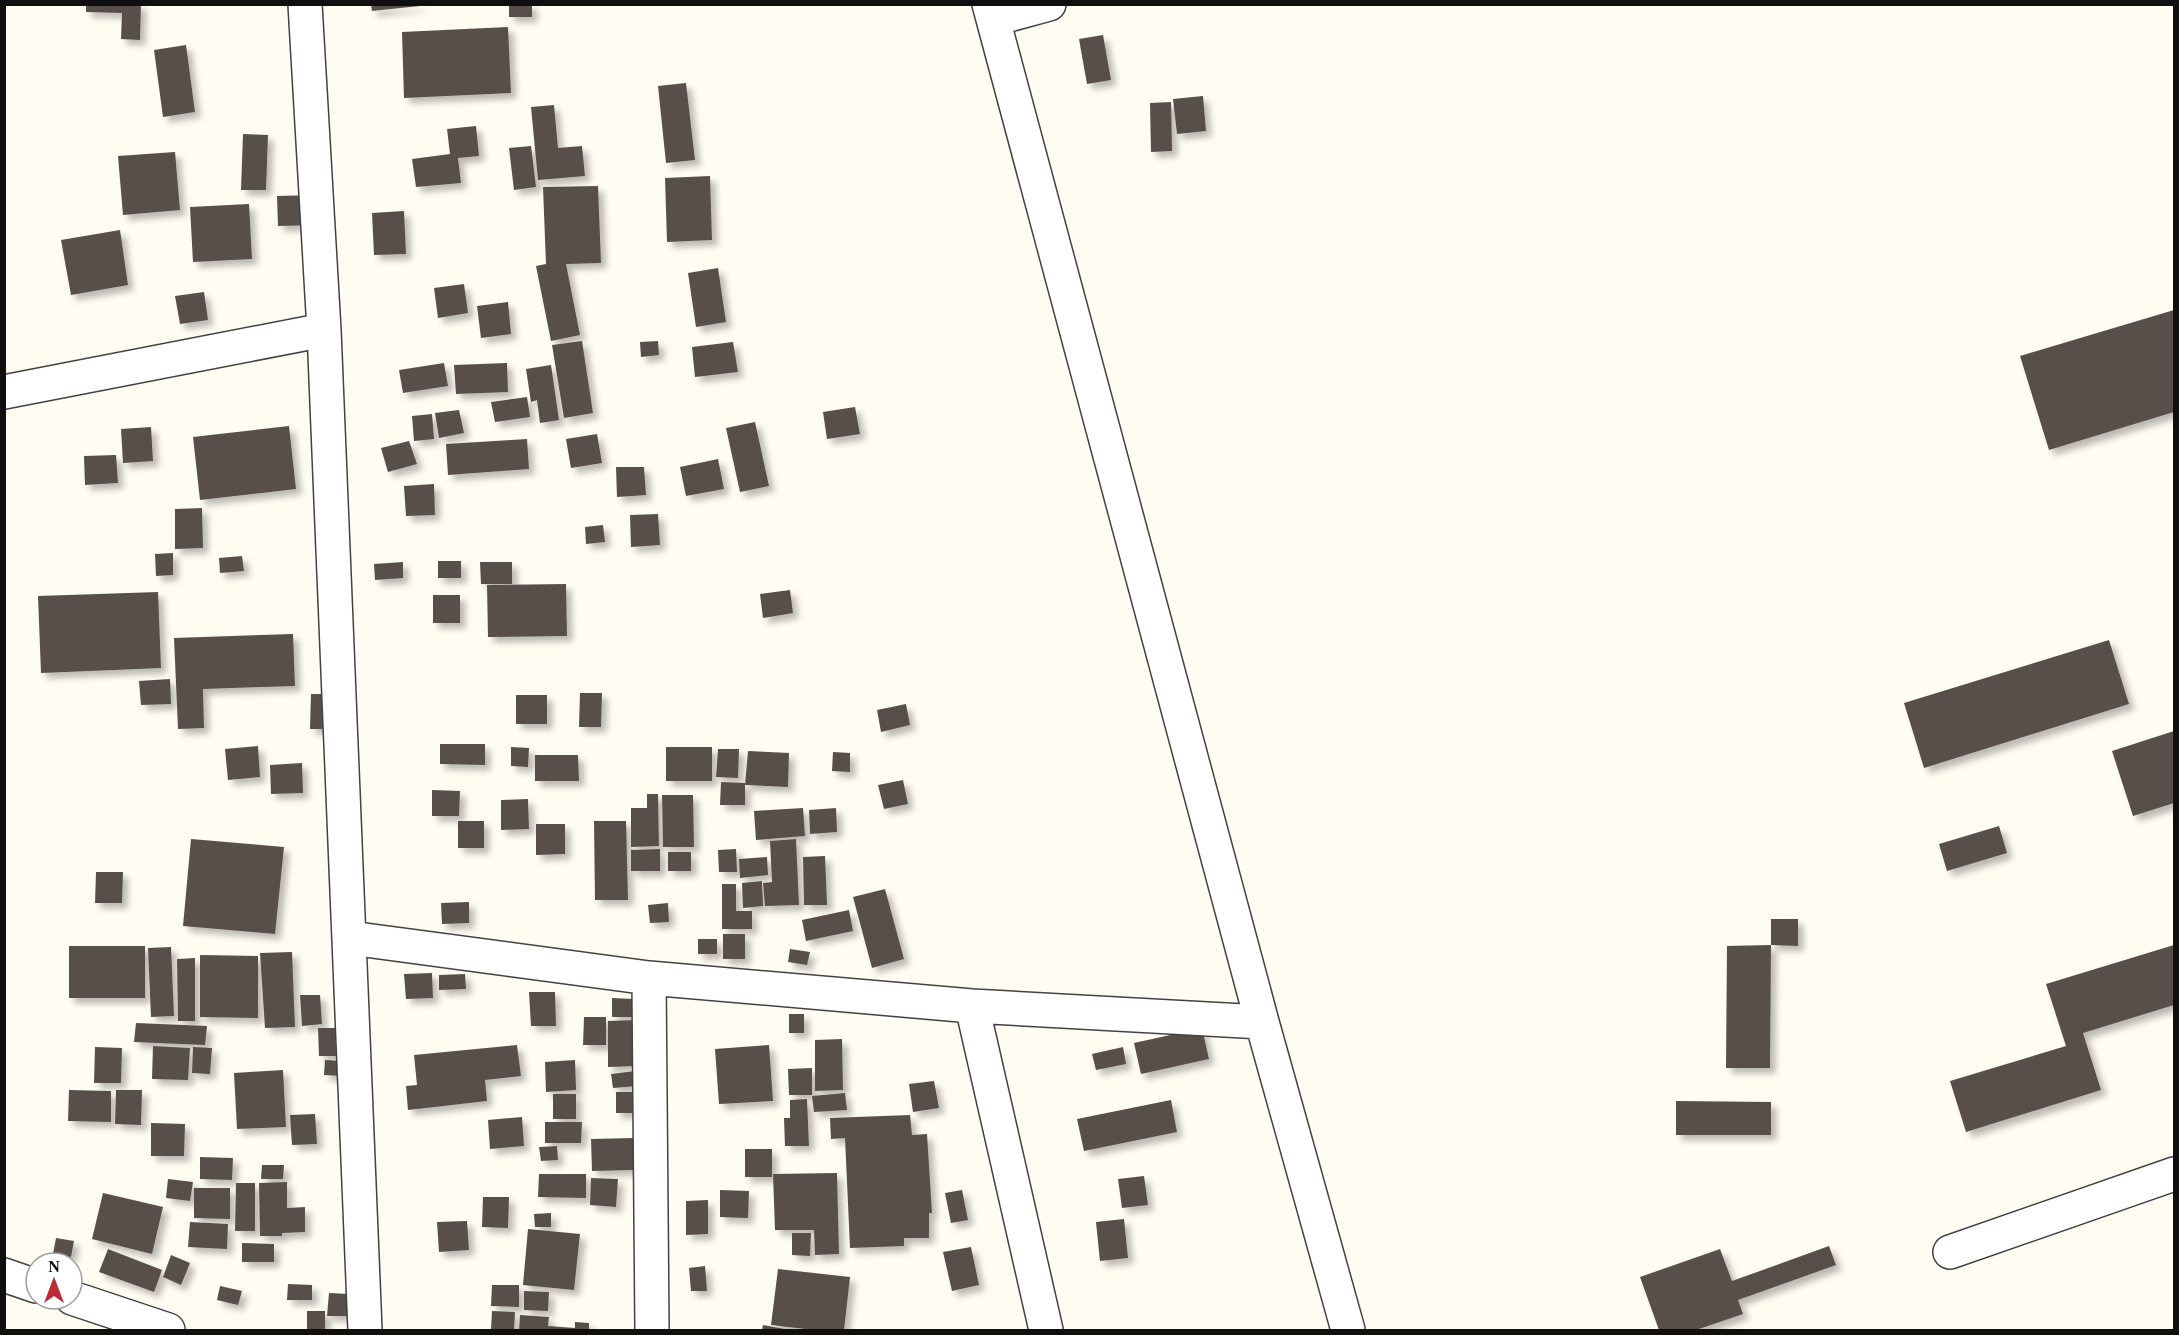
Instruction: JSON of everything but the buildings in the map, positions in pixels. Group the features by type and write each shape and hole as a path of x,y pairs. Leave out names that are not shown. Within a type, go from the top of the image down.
{"street":[{"path":"305,4 324,330 365,1330"},
{"path":"1049,4 992,12 1262,1022 1348,1330"},
{"path":"4,392 324,330"},
{"path":"350,938 649,978 972,1006 1262,1022"},
{"path":"649,978 652,1330"},
{"path":"972,1006 1046,1330"},
{"path":"1950,1252 2175,1174"},
{"path":"4,1275 24,1282"},
{"path":"84,1302 168,1330"}]}
